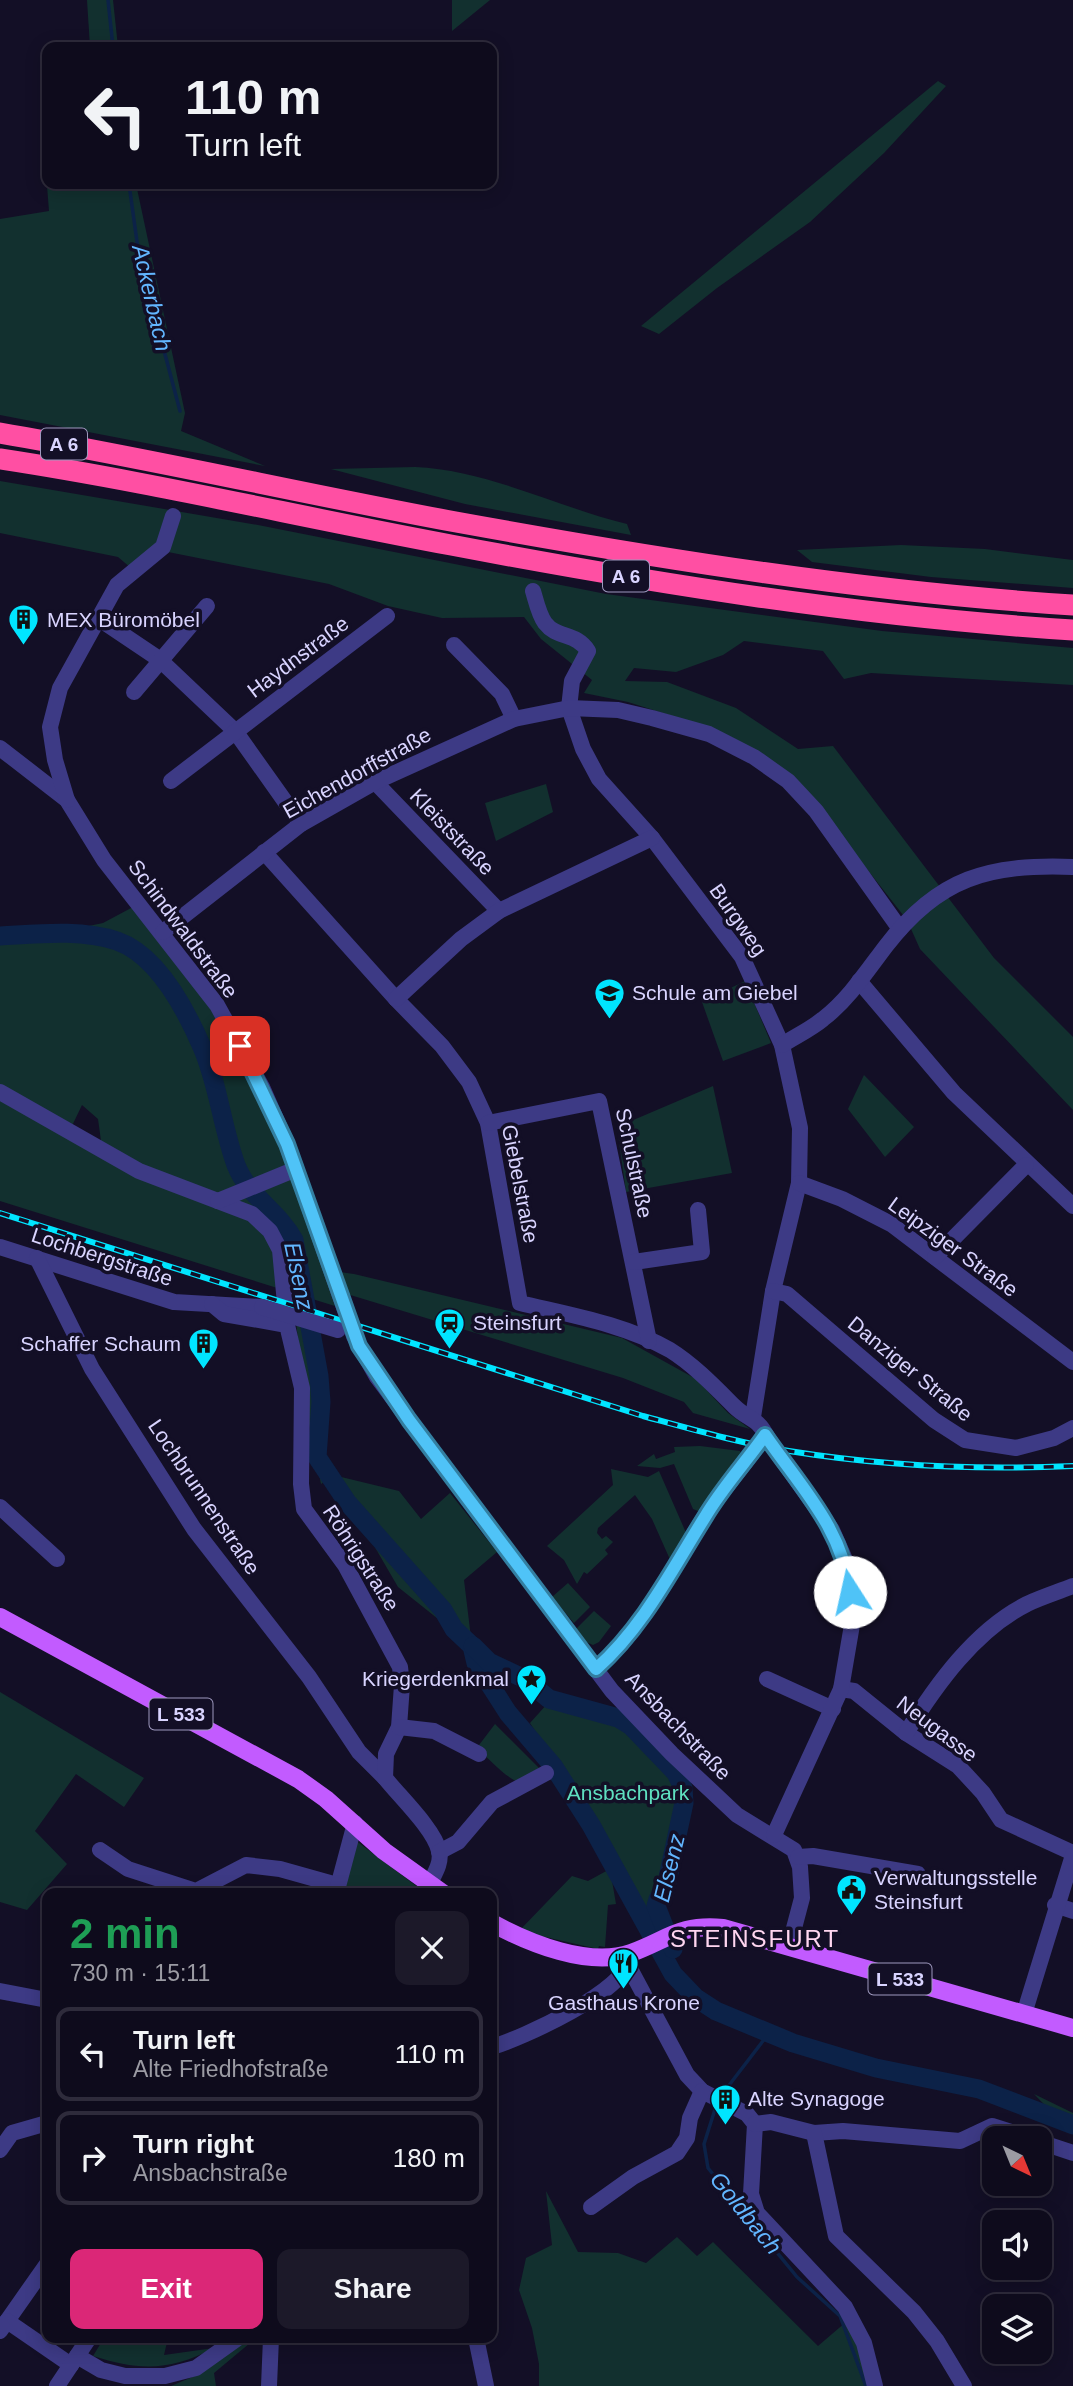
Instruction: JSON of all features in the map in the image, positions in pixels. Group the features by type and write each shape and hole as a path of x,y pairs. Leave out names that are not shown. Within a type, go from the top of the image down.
{"highway":[{"name":"A 6","path":"0,433 455,522 683,561 905,589 1073,605"},
{"name":"A 6","path":"0,459 678,585 903,615 1073,630"}],"main road":[{"name":"L 533","path":"0,1617 289,1774 326,1799 384,1850 438,1888"},
{"name":"L 533","path":"497,1926 528,1941 584,1955 628,1960 648,1945 678,1931 691,1927 723,1928 1073,2028"}],"street":[{"name":"Schindwaldstraße","path":"173,516 163,547 117,586 60,688 50,727 55,760 67,800 104,860 163,932 217,1005 262,1087 296,1169 347,1330"},
{"path":"533,590 544,622 552,630 581,640 588,651 572,681 569,708"},
{"path":"134,692 159,659 207,606"},
{"name":"Haydnstraße","path":"171,781 387,616"},
{"path":"98,618 159,659 235,730 301,824"},
{"path":"454,645 502,694 514,719"},
{"name":"Eichendorffstraße","path":"163,932 301,824 375,782 514,719 569,708 618,710 652,718 709,734 754,757 788,781 816,811 900,929"},
{"name":"Burgweg","path":"569,708 583,749 600,779 652,838 742,957 782,1045 800,1128 799,1184 773,1291 760,1425"},
{"name":"Schindwaldstraße","path":"0,748 67,800"},
{"name":"Kleiststraße","path":"375,782 499,911"},
{"path":"396,999 461,939 499,911 652,838"},
{"name":"Giebelstraße","path":"264,852 396,999 442,1046 470,1082 488,1123 520,1303 626,1329 649,1340"},
{"path":"782,1045 824,1019 859,981 900,929 948,888 985,873 1022,865 1073,867"},
{"path":"859,981 954,1093 1026,1165 1073,1206"},
{"name":"Röhrigstraße","path":"0,1092 139,1171 252,1214 270,1231 280,1250 287,1325 302,1388 301,1484 304,1509 345,1565 400,1667 402,1685 398,1727 386,1754 385,1778"},
{"name":"Schulstraße","path":"488,1123 599,1101 649,1340"},
{"path":"935,1257 1026,1165"},
{"path":"218,1201 296,1169"},
{"name":"Leipziger Straße","path":"799,1184 842,1199 891,1224 1073,1362"},
{"path":"634,1262 702,1252 698,1210"},
{"name":"Lochbergstraße","path":"0,1247 174,1302 262,1307 347,1330"},
{"name":"Lochbrunnenstraße","path":"37,1258 92,1369 194,1529 309,1677 359,1752 385,1778"},
{"name":"Danziger Straße","path":"773,1291 787,1294 934,1420 965,1440 1016,1448 1054,1438 1073,1428"},
{"path":"212,1304 224,1314 287,1325"},
{"name":"Ansbachstraße","path":"347,1330 377,1377 632,1713 737,1815 789,1844 798,1857"},
{"path":"649,1340 670,1350 698,1371 741,1413 760,1425 832,1530 847,1564 853,1619 841,1689 774,1835"},
{"path":"596,1669 615,1652 647,1612 706,1515 751,1455 760,1425"},
{"path":"0,1507 57,1559"},
{"path":"906,1733 928,1699 993,1626 1027,1604 1073,1586"},
{"path":"767,1679 833,1709"},
{"name":"Neugasse","path":"841,1689 854,1691 906,1733 958,1766 983,1793 1001,1820 1073,1854"},
{"path":"398,1727 434,1731 479,1754"},
{"path":"439,1852 458,1842 492,1802 546,1773"},
{"path":"385,1778 433,1838 439,1852 438,1888"},
{"path":"337,1888 355,1823"},
{"path":"100,1850 128,1868 187,1888"},
{"path":"1024,2014 1055,1905 1073,1854"},
{"path":"789,1948 802,1898 798,1857 813,1856 918,1874"},
{"path":"202,1888 246,1865 280,1869 334,1888"},
{"path":"1055,1905 1073,1911"},
{"path":"497,2046 567,2014 617,1978 628,1960"},
{"path":"628,1960 687,2075 712,2097 747,2114 755,2124 751,2194 757,2213 845,2307 864,2343 875,2386"},
{"path":"0,1991 42,1999"},
{"path":"591,2207 633,2177 677,2153 687,2138 690,2118 712,2097"},
{"path":"755,2124 771,2122 814,2133 843,2131 960,2141 982,2131"},
{"path":"0,2150 6,2132 42,2124"},
{"path":"814,2133 820,2173 836,2236 914,2312 937,2340 964,2386"},
{"path":"1052,2146 1073,2153"},
{"path":"42,2271 4,2326 101,2371 125,2376 165,2376 196,2368 231,2343"},
{"path":"57,2386 86,2343"},
{"path":"269,2386 271,2343"},
{"path":"477,2343 486,2386"}],"green space":[{"path":"87,0 113,0 117,42 90,42"},
{"path":"452,0 490,0 452,31"},
{"path":"938,81 946,86 884,153 810,222 717,288 659,334 641,326"},
{"path":"47,189 137,189 185,413 181,431 265,466 0,415 0,219 49,211"},
{"path":"415,467 496,482 627,524 631,535 465,504 331,469"},
{"path":"0,481 258,525 606,594 882,631 1073,648 1073,685 871,673 844,679 823,651 744,641 723,655 676,672 634,668 625,681 667,682 736,708 798,749 833,746 994,958 1073,1037 1073,1110 920,949 907,920 807,793 710,728 628,702 584,693 592,680 541,639 524,617 442,618 388,606 329,584 163,551 131,568 118,557 0,533"},
{"path":"901,545 985,549 1073,560 1073,588 931,577 812,562 797,550"},
{"path":"546,784 553,812 496,841 485,803"},
{"path":"133,907 213,1006 248,1068 277,1134 325,1270 354,1274 622,1338 696,1379 728,1413 750,1429 693,1413 684,1402 623,1378 347,1294 338,1307 0,1201 0,928 79,928 103,923","holes":["82,1105 98,1119 102,1148 70,1130"]},
{"path":"745,981 771,1043 723,1061 702,1002"},
{"path":"864,1075 914,1127 885,1157 848,1109"},
{"path":"713,1086 732,1173 626,1192 617,1127"},
{"path":"296,1322 318,1328 323,1408 316,1446 333,1475 321,1484 307,1414"},
{"path":"700,1446 740,1451 742,1457 703,1513 693,1509 674,1464 660,1468 637,1466 654,1454 656,1459 675,1452 674,1447"},
{"path":"611,1469 648,1477 659,1471 687,1535 672,1564 652,1519 635,1495 598,1528 597,1533 602,1539 606,1536 613,1542 605,1550 608,1554 587,1574 584,1572 577,1584 564,1560 547,1546 613,1485"},
{"path":"333,1475 399,1491 421,1519 450,1493 497,1552 464,1580 472,1646 398,1587"},
{"path":"568,1583 590,1607 574,1623 552,1597"},
{"path":"594,1611 611,1626 599,1642 593,1645 584,1641 575,1630"},
{"path":"0,1692 144,1778 124,1807 76,1774 35,1831 67,1864 46,1888 42,1888 42,1893 27,1910 0,1902"},
{"name":"Ansbachpark","path":"548,1703 630,1727 674,1773 681,1790 653,1910 647,1918 615,1858 530,1723"},
{"path":"495,1724 539,1768 518,1782 476,1749"},
{"path":"355,1840 419,1888 344,1888"},
{"path":"610,1869 616,1904 608,1905 605,1947 599,1946 598,1949 519,1931 572,1876 588,1881"},
{"path":"1034,2094 1073,2113 1073,2134"},
{"path":"546,2191 578,2252 618,2253 646,2263 677,2237 697,2256 713,2242 818,2346 846,2322 859,2350 869,2386 539,2386 539,2364 532,2328 519,2290 526,2258 552,2245"},
{"path":"101,2343 167,2343 164,2355 214,2348 183,2361 155,2366 126,2364 93,2356"},
{"path":"241,2343 250,2343 214,2373 216,2386 171,2386 197,2375"}],"waterway":[{"name":"Ackerbach","path":"108,0 112,42"},
{"name":"Ackerbach","path":"130,189 139,256 180,411"},
{"name":"Elsenz","path":"0,936 74,934 117,941 145,958 179,1001 207,1061 241,1176 294,1240 319,1376 321,1402 317,1457 347,1502 443,1610 454,1629 472,1646 476,1663 508,1713 554,1767 591,1825 673,1974 696,1998 716,2011 793,2043 876,2068 979,2089 1073,2125"},
{"name":"Elsenz","path":"473,1646 489,1662 525,1679 549,1699 618,1718 631,1726 676,1773 683,1788 684,1803 664,1896 658,1899 656,1906 673,1949"},
{"name":"Goldbach","path":"720,2097 769,2033"},
{"name":"Goldbach","path":"717,2103 704,2144 708,2168 797,2277 840,2316 866,2386"}],"railway":[{"path":"0,1213 643,1416 733,1440 824,1456 895,1463 966,1467 1073,1466"}],"place":[{"name":"MEX Büromöbel","path":"24,647"},
{"name":"Schule am Giebel","path":"609,1020"},
{"name":"Steinsfurt","path":"450,1350"},
{"name":"Schaffer Schaum","path":"204,1371"},
{"name":"Kriegerdenkmal","path":"532,1706"},
{"name":"Verwaltungsstelle Steinsfurt","path":"851,1917"},
{"name":"Gasthaus Krone","path":"624,1990"},
{"name":"Alte Synagoge","path":"725,2126"}],"district":[{"name":"STEINSFURT","path":"755,1939"}],"route":[{"path":"240,1046 262,1087 287,1144 359,1346 377,1377 596,1669 615,1652 647,1612 706,1515 765,1435 832,1530 847,1564 850,1592"}]}
